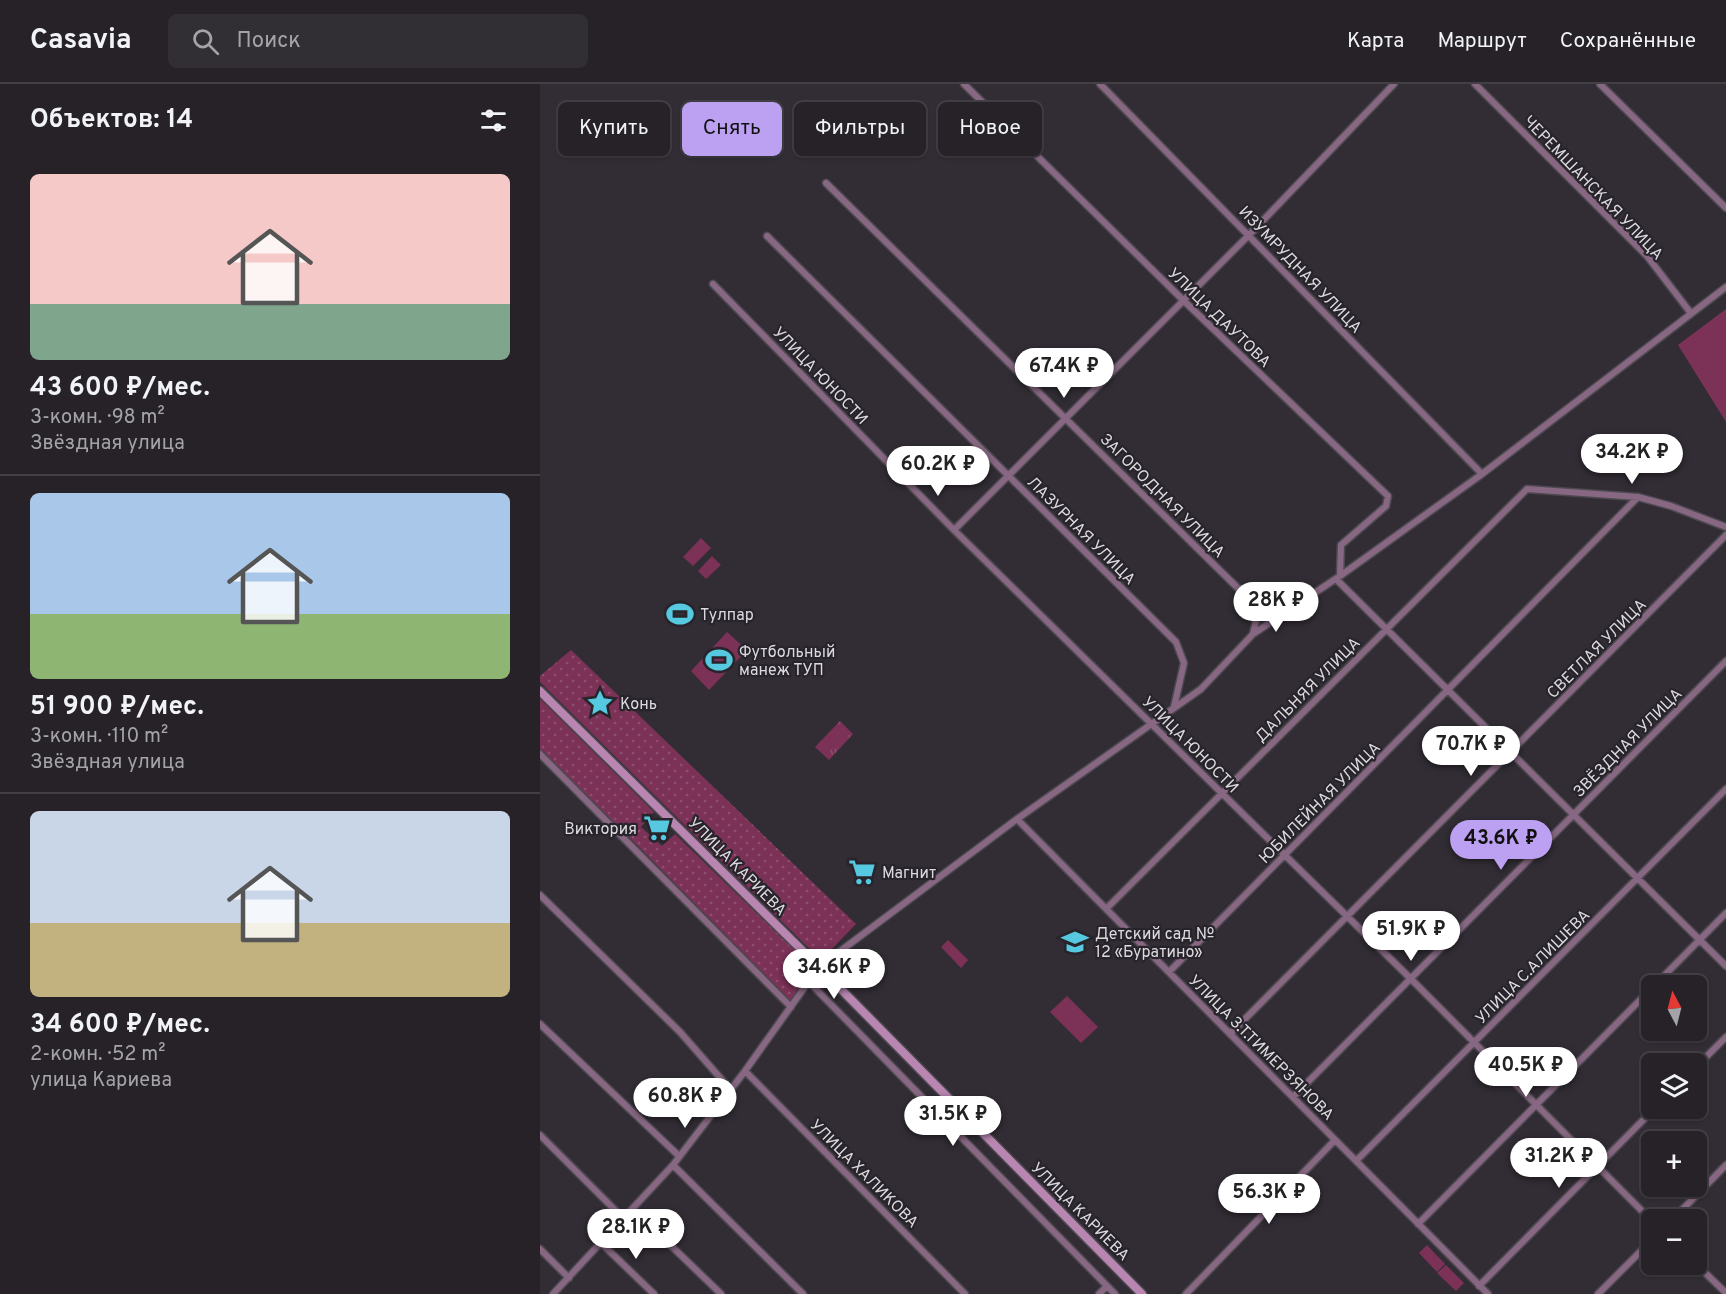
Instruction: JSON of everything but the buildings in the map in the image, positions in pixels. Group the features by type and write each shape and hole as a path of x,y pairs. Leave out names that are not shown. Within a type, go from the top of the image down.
{"main road":[{"name":"УЛИЦА КАРИЕВА","path":"540,691 819,967 1142,1294"}],"street":[{"name":"УЛИЦА ДАУТОВА","path":"964,84 1184,301 1388,496 1386,506 1341,545 1338,577"},
{"name":"ИЗУМРУДНАЯ УЛИЦА","path":"1100,84 1482,474"},
{"path":"954,530 1184,301 1394,84"},
{"name":"ЧЕРЕМШАНСКАЯ УЛИЦА","path":"1474,84 1647,256 1690,312"},
{"path":"1600,84 1726,208"},
{"name":"ЗАГОРОДНАЯ УЛИЦА","path":"826,183 1251,601 1257,616 1253,634"},
{"name":"ЛАЗУРНАЯ УЛИЦА","path":"767,236 1176,642 1184,663 1174,707"},
{"name":"УЛИЦА ЮНОСТИ","path":"713,284 954,530 1411,979 1473,1044 1641,1210"},
{"path":"553,1294 673,1165 745,1071 819,967 1017,819 1201,689 1253,634 1338,577 1482,474 1690,312 1726,287"},
{"name":"ДАЛЬНЯЯ УЛИЦА","path":"1106,909 1527,489 1638,497"},
{"path":"1638,497 1671,506 1726,527"},
{"name":"ЮБИЛЕЙНАЯ УЛИЦА","path":"1169,972 1448,692 1638,497"},
{"name":"СВЕТЛАЯ УЛИЦА","path":"1230,1034 1511,754 1726,535"},
{"path":"1338,577 1386,630 1726,966"},
{"name":"ЗВЁЗДНАЯ УЛИЦА","path":"1293,1097 1726,661"},
{"path":"540,754 791,1007"},
{"name":"УЛИЦА С.АЛИШЕВА","path":"1356,1161 1726,789"},
{"name":"УЛИЦА З.Т.ТИМЕРЗЯНОВА","path":"1017,819 1488,1294"},
{"path":"540,895 680,1032 730,1089"},
{"path":"1665,975 1726,913"},
{"path":"809,982 1115,1294"},
{"path":"1418,1224 1641,999"},
{"path":"540,1024 680,1156"},
{"path":"1707,1056 1726,1037"},
{"name":"УЛИЦА ХАЛИКОВА","path":"745,1071 965,1294"},
{"path":"1479,1286 1644,1119"},
{"path":"540,1135 624,1219"},
{"path":"1186,1294 1335,1140"},
{"path":"673,1165 803,1294"},
{"path":"1683,1209 1726,1165"},
{"path":"633,1209 721,1294"},
{"path":"601,1243 654,1294"},
{"path":"540,1249 569,1278"},
{"path":"1598,1294 1641,1251"},
{"path":"1707,1275 1726,1293"},
{"path":"1099,1294 1107,1286"}],"green space":[{"path":"1726,309 1726,422 1678,345"},
{"path":"701,538 711,548 693,566 683,557"},
{"path":"712,556 721,565 706,579 698,571"},
{"name":"Футбольный манеж ТУП","path":"727,632 747,650 709,690 691,671"},
{"path":"571,650 856,924 821,960 540,682 540,676"},
{"path":"540,699 654,812 641,827 662,846 675,834 813,968 791,1001 540,750"},
{"path":"840,721 853,734 829,760 815,747"},
{"path":"948,940 968,960 961,968 941,947"},
{"path":"1067,996 1098,1027 1081,1043 1050,1012"},
{"path":"1427,1245 1445,1264 1437,1272 1419,1253"},
{"path":"1446,1265 1464,1283 1456,1291 1437,1273"}],"place":[{"name":"Тулпар","path":"680,614"},
{"name":"Футбольный манеж ТУП","path":"719,660"},
{"name":"Конь","path":"600,703"},
{"name":"Виктория","path":"657,828"},
{"name":"Магнит","path":"862,872"},
{"name":"Детский сад № 12 «Буратино»","path":"1075,942"}]}
